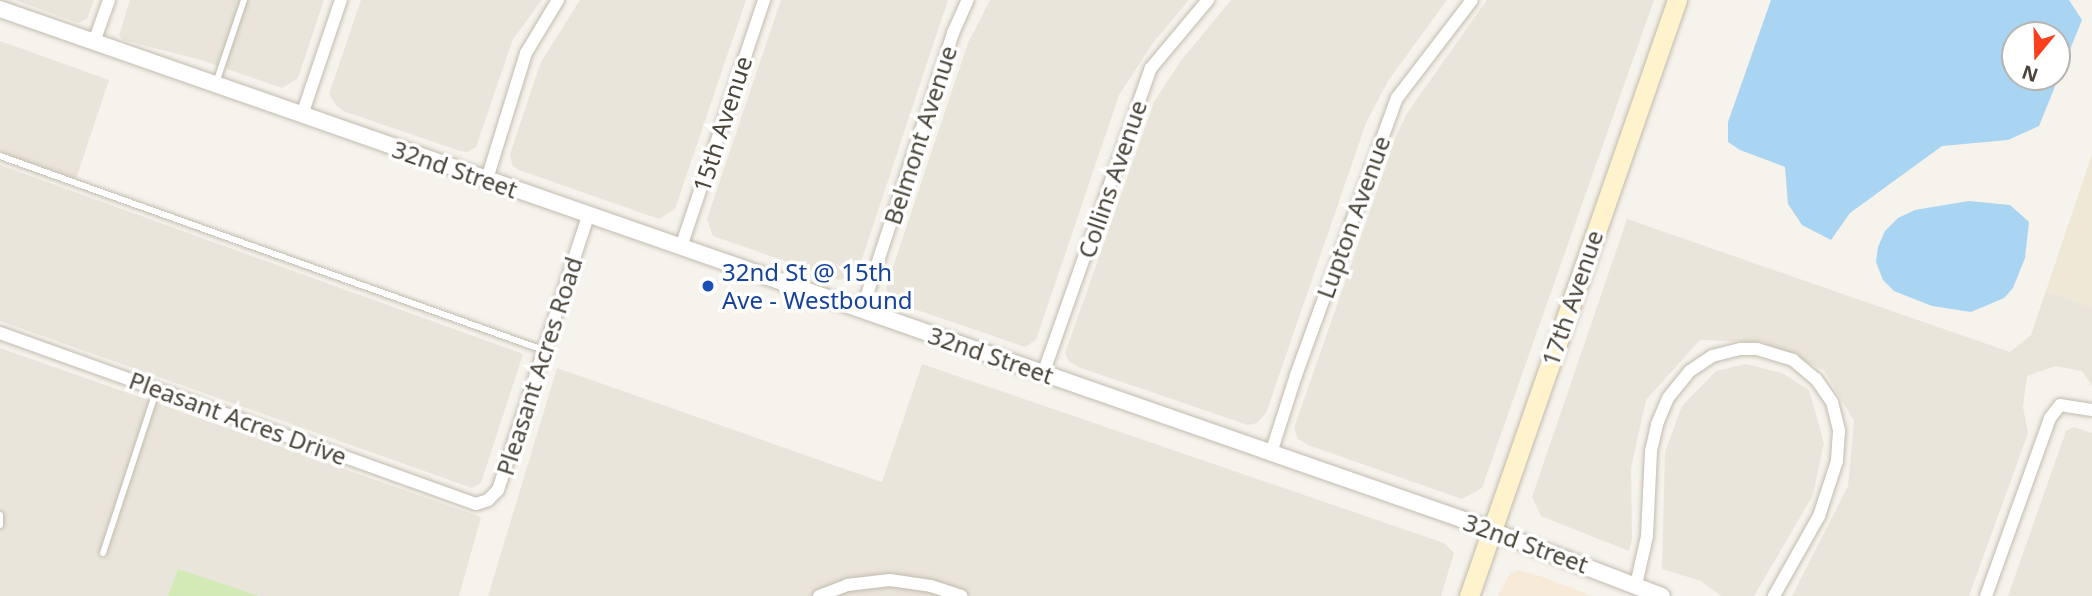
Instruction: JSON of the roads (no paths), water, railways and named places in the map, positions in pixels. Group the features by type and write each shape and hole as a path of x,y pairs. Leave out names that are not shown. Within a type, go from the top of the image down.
{"main road":[{"name":"17th Avenue","path":"1469,596 1676,0"}],"street":[{"path":"94,42 109,0"},
{"path":"302,115 341,0"},
{"path":"487,179 526,53 558,0"},
{"name":"15th Avenue","path":"681,247 764,0"},
{"name":"Belmont Avenue","path":"862,310 953,33 968,0"},
{"name":"Collins Avenue","path":"1043,373 1152,68 1208,0"},
{"name":"Lupton Avenue","path":"1271,453 1301,362 1397,98 1472,0"},
{"name":"32nd Street","path":"0,9 1491,530 1662,596"},
{"name":"Pleasant Acres Road","path":"476,504 488,500 498,490 587,216"},
{"name":"Pleasant Acres Drive","path":"0,333 476,504"},
{"path":"1636,584 1647,536 1651,451 1657,424 1668,398 1690,371 1712,356 1740,349 1757,349 1793,360 1816,379 1832,402 1839,431 1837,461 1819,516 1774,596"},
{"path":"1986,596 2045,430 2060,405 2092,411"},
{"path":"819,596 846,585 890,580 931,586 961,596"}],"lane":[{"path":"215,85 244,0"},
{"path":"0,156 543,350"},
{"path":"103,553 157,389"},
{"path":"0,515 0,524"}],"water":[{"path":"1771,0 2069,0 2082,20 2071,47 2071,21 2001,21 2001,91 2053,91 2039,126 2008,140 1942,146 1850,213 1831,240 1802,225 1788,204 1785,167 1740,150 1728,142 1728,122"},
{"path":"1969,201 2010,205 2029,222 2025,258 2013,288 2004,298 1971,312 1932,306 1894,291 1883,280 1876,262 1878,247 1885,231 1898,218 1915,210"}],"place":[{"name":"32nd St @ 15th Ave - Westbound","path":"708,286"}]}
